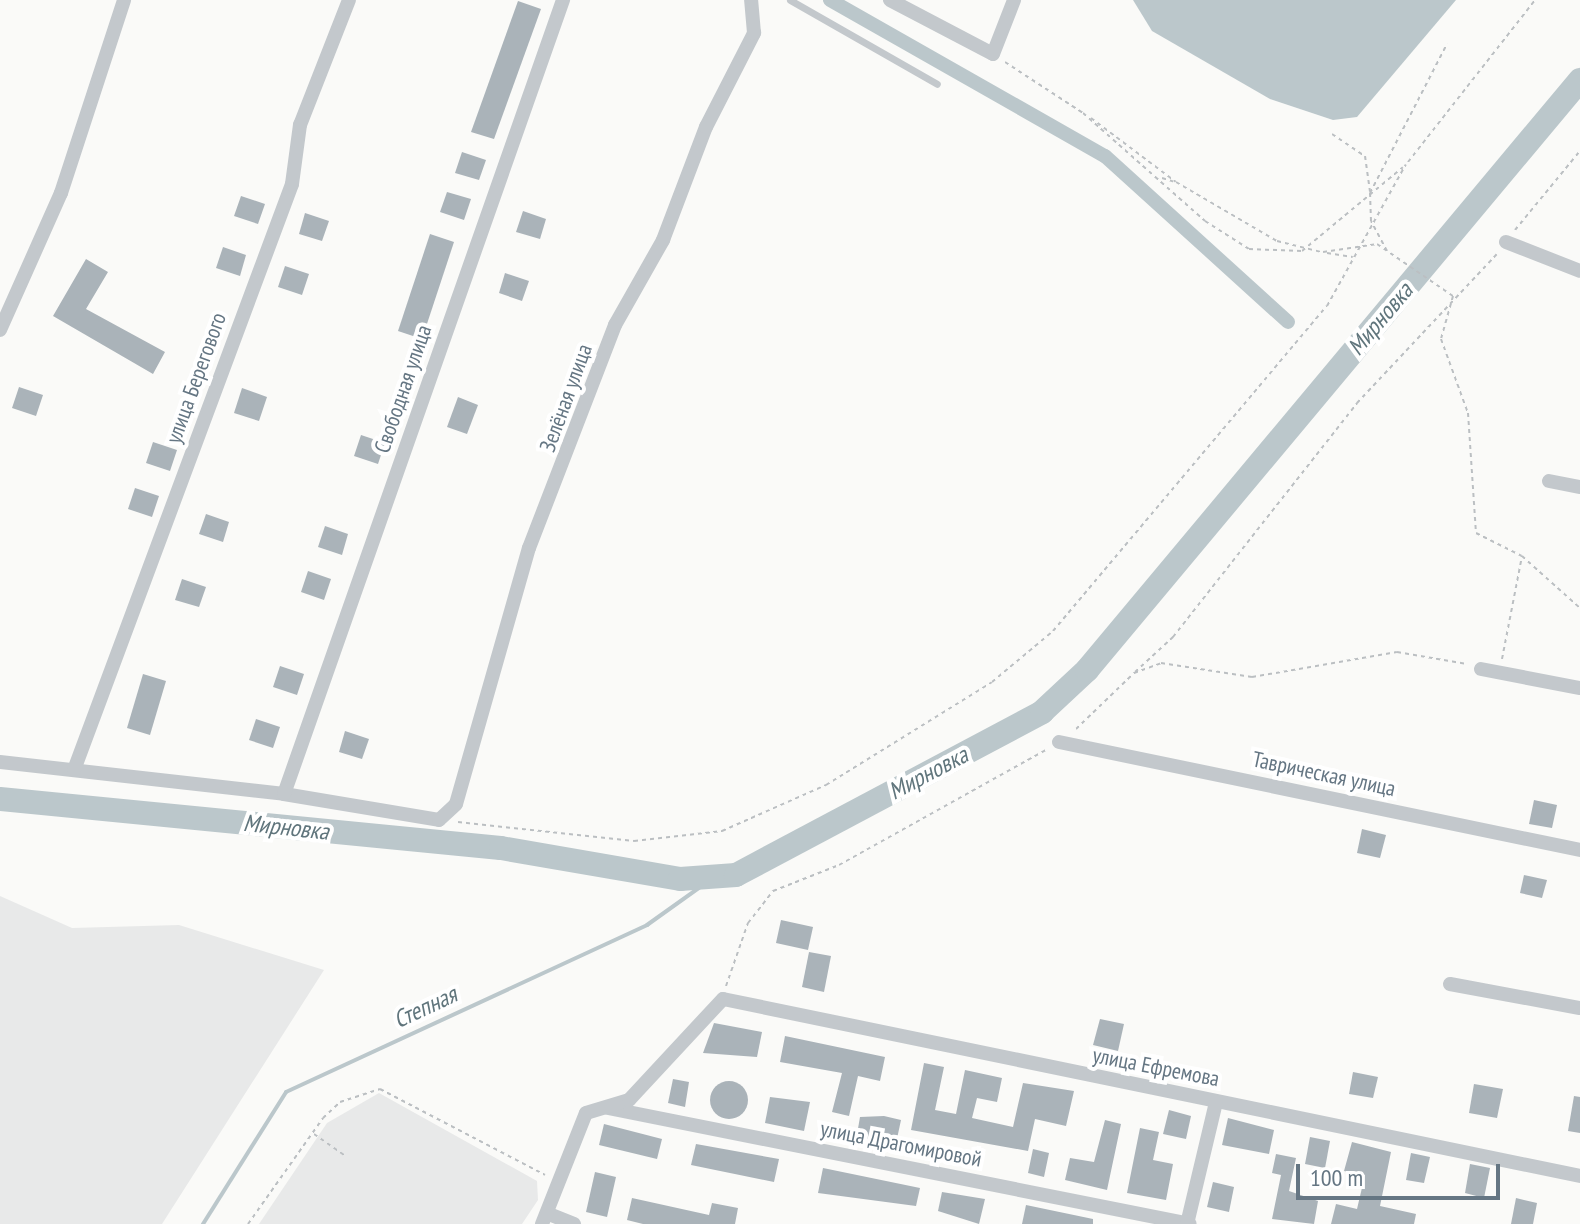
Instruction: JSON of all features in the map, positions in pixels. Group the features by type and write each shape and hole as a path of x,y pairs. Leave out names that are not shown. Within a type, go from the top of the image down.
{"street":[{"path":"0,330 61,193 124,0"},
{"name":"улица Берегового","path":"74,770 292,184 300,125 349,0"},
{"name":"Свободная улица","path":"284,794 563,0"},
{"path":"890,0 993,54 1014,0"},
{"name":"Зелёная улица","path":"439,820 456,804 529,548 615,325 663,240 706,127 754,33 755,1"},
{"path":"1506,242 1580,271"},
{"path":"1549,481 1580,487"},
{"path":"1481,669 1580,688"},
{"name":"Таврическая улица","path":"1059,742 1580,850"},
{"path":"0,762 284,794 439,820"},
{"path":"1450,984 1580,1008"},
{"name":"улица Ефремова","path":"604,1108 629,1100 723,999 1580,1176"},
{"path":"1188,1224 1216,1102"},
{"path":"574,1224 546,1219 586,1113 604,1108"},
{"name":"улица Драгомировой","path":"604,1108 1188,1224"}],"lane":[{"path":"790,0 937,84"}],"path":[{"path":"439,820 634,841 722,831 826,785 992,682 1053,631 1327,306 1371,221 1406,164 1535,0"},
{"path":"1370,193 1447,44"},
{"path":"993,54 1083,113 1176,182 1302,251"},
{"path":"1083,113 1160,177 1205,221 1249,249 1323,252 1353,257"},
{"path":"1332,134 1365,156 1371,221 1388,253"},
{"path":"1134,673 1173,637 1295,478 1453,296 1506,242 1580,151"},
{"path":"1302,251 1406,164"},
{"path":"1160,177 1176,182"},
{"path":"1323,252 1360,245 1388,253 1453,296"},
{"path":"1453,296 1441,339 1468,413 1476,533 1522,556 1580,608"},
{"path":"248,1224 340,1102 380,1089 560,1183"},
{"path":"313,1134 345,1156"}],"shaded area":[{"path":"1133,0 1456,0 1357,117 1333,120 1270,99 1152,31"},
{"path":"0,896 72,928 179,925 324,970 162,1224 0,1224"},
{"path":"379,1093 537,1181 538,1200 522,1224 259,1224 327,1123"}],"building":[{"path":"518,1 541,9 494,139 471,132"},
{"path":"462,152 486,160 479,180 455,173"},
{"path":"447,192 471,199 464,220 440,212"},
{"path":"241,196 265,204 258,224 234,216"},
{"path":"523,211 546,219 540,239 516,232"},
{"path":"305,213 329,221 322,241 299,234"},
{"path":"430,234 454,242 422,339 398,331"},
{"path":"223,247 246,255 240,276 216,268"},
{"path":"86,259 108,272 86,309 165,352 153,374 53,316"},
{"path":"285,266 309,274 302,295 278,287"},
{"path":"505,273 529,281 522,301 499,293"},
{"path":"19,387 43,395 36,416 12,408"},
{"path":"242,388 267,397 259,421 234,413"},
{"path":"458,397 478,405 467,434 447,427"},
{"path":"361,435 385,443 378,464 354,456"},
{"path":"153,442 177,450 170,471 146,463"},
{"path":"135,488 159,496 152,517 128,509"},
{"path":"206,514 229,522 223,542 199,534"},
{"path":"325,526 348,534 342,555 318,547"},
{"path":"308,571 331,579 324,600 301,592"},
{"path":"182,579 206,587 199,607 175,600"},
{"path":"280,666 304,674 297,695 273,687"},
{"path":"143,674 166,681 150,735 127,728"},
{"path":"256,719 280,727 273,748 249,740"},
{"path":"345,731 369,739 362,759 339,752"},
{"path":"1534,800 1557,805 1552,828 1529,824"},
{"path":"1362,829 1386,835 1380,858 1357,853"},
{"path":"1524,875 1547,880 1542,898 1520,893"},
{"path":"781,920 813,927 808,950 776,943"},
{"path":"809,952 831,956 824,992 802,987"},
{"path":"1100,1019 1124,1024 1118,1051 1093,1045"},
{"path":"714,1023 762,1032 757,1057 703,1053"},
{"path":"785,1036 885,1057 880,1081 858,1076 849,1116 832,1112 842,1073 780,1062"},
{"path":"924,1063 944,1067 935,1110 956,1114 965,1070 1002,1078 997,1102 977,1098 972,1118 1013,1127 1023,1083 1074,1091 1066,1126 1035,1119 1028,1151 911,1130"},
{"path":"1353,1072 1378,1077 1373,1098 1349,1094"},
{"path":"673,1079 689,1082 685,1107 668,1103"},
{"path":"729,1081 742,1087 748,1100 742,1113 729,1119 716,1113 710,1100 716,1087"},
{"path":"1474,1084 1503,1089 1497,1118 1469,1113"},
{"path":"1574,1096 1580,1097 1580,1133 1568,1131"},
{"path":"770,1097 810,1102 804,1131 765,1123"},
{"path":"1169,1110 1191,1116 1186,1139 1163,1134"},
{"path":"884,1116 901,1120 895,1148 856,1140 860,1117"},
{"path":"1228,1118 1274,1130 1269,1154 1222,1145"},
{"path":"1105,1120 1121,1124 1107,1190 1065,1180 1070,1158 1094,1162"},
{"path":"604,1124 662,1139 657,1159 599,1145"},
{"path":"1140,1128 1159,1132 1153,1160 1173,1164 1166,1200 1127,1193"},
{"path":"1310,1137 1330,1141 1325,1168 1305,1164"},
{"path":"1352,1142 1391,1152 1380,1206 1416,1214 1414,1224 1331,1224 1336,1204 1357,1209 1365,1175 1344,1171"},
{"path":"696,1144 779,1159 774,1182 691,1165"},
{"path":"1033,1149 1049,1153 1044,1177 1028,1173"},
{"path":"1411,1153 1430,1157 1424,1183 1406,1180"},
{"path":"1276,1154 1296,1158 1289,1191 1318,1201 1314,1224 1272,1219 1281,1175 1272,1173"},
{"path":"1470,1164 1490,1168 1484,1198 1465,1193"},
{"path":"823,1168 920,1188 916,1206 818,1193"},
{"path":"595,1172 616,1177 607,1217 586,1212"},
{"path":"1213,1182 1234,1187 1229,1212 1207,1207"},
{"path":"942,1192 985,1199 979,1224 938,1211"},
{"path":"632,1198 709,1215 712,1203 738,1208 735,1224 643,1224 627,1220"},
{"path":"1516,1198 1537,1203 1533,1224 1511,1224"},
{"path":"1026,1205 1093,1219 1093,1224 1022,1224"}],"waterway":[{"path":"830,0 1105,156 1288,322"},
{"name":"Мирновка","path":"0,799 501,848 680,879 736,875 1042,712 1087,670 1580,80"},
{"name":"Степная","path":"203,1224 286,1092 647,925 714,877"}]}
